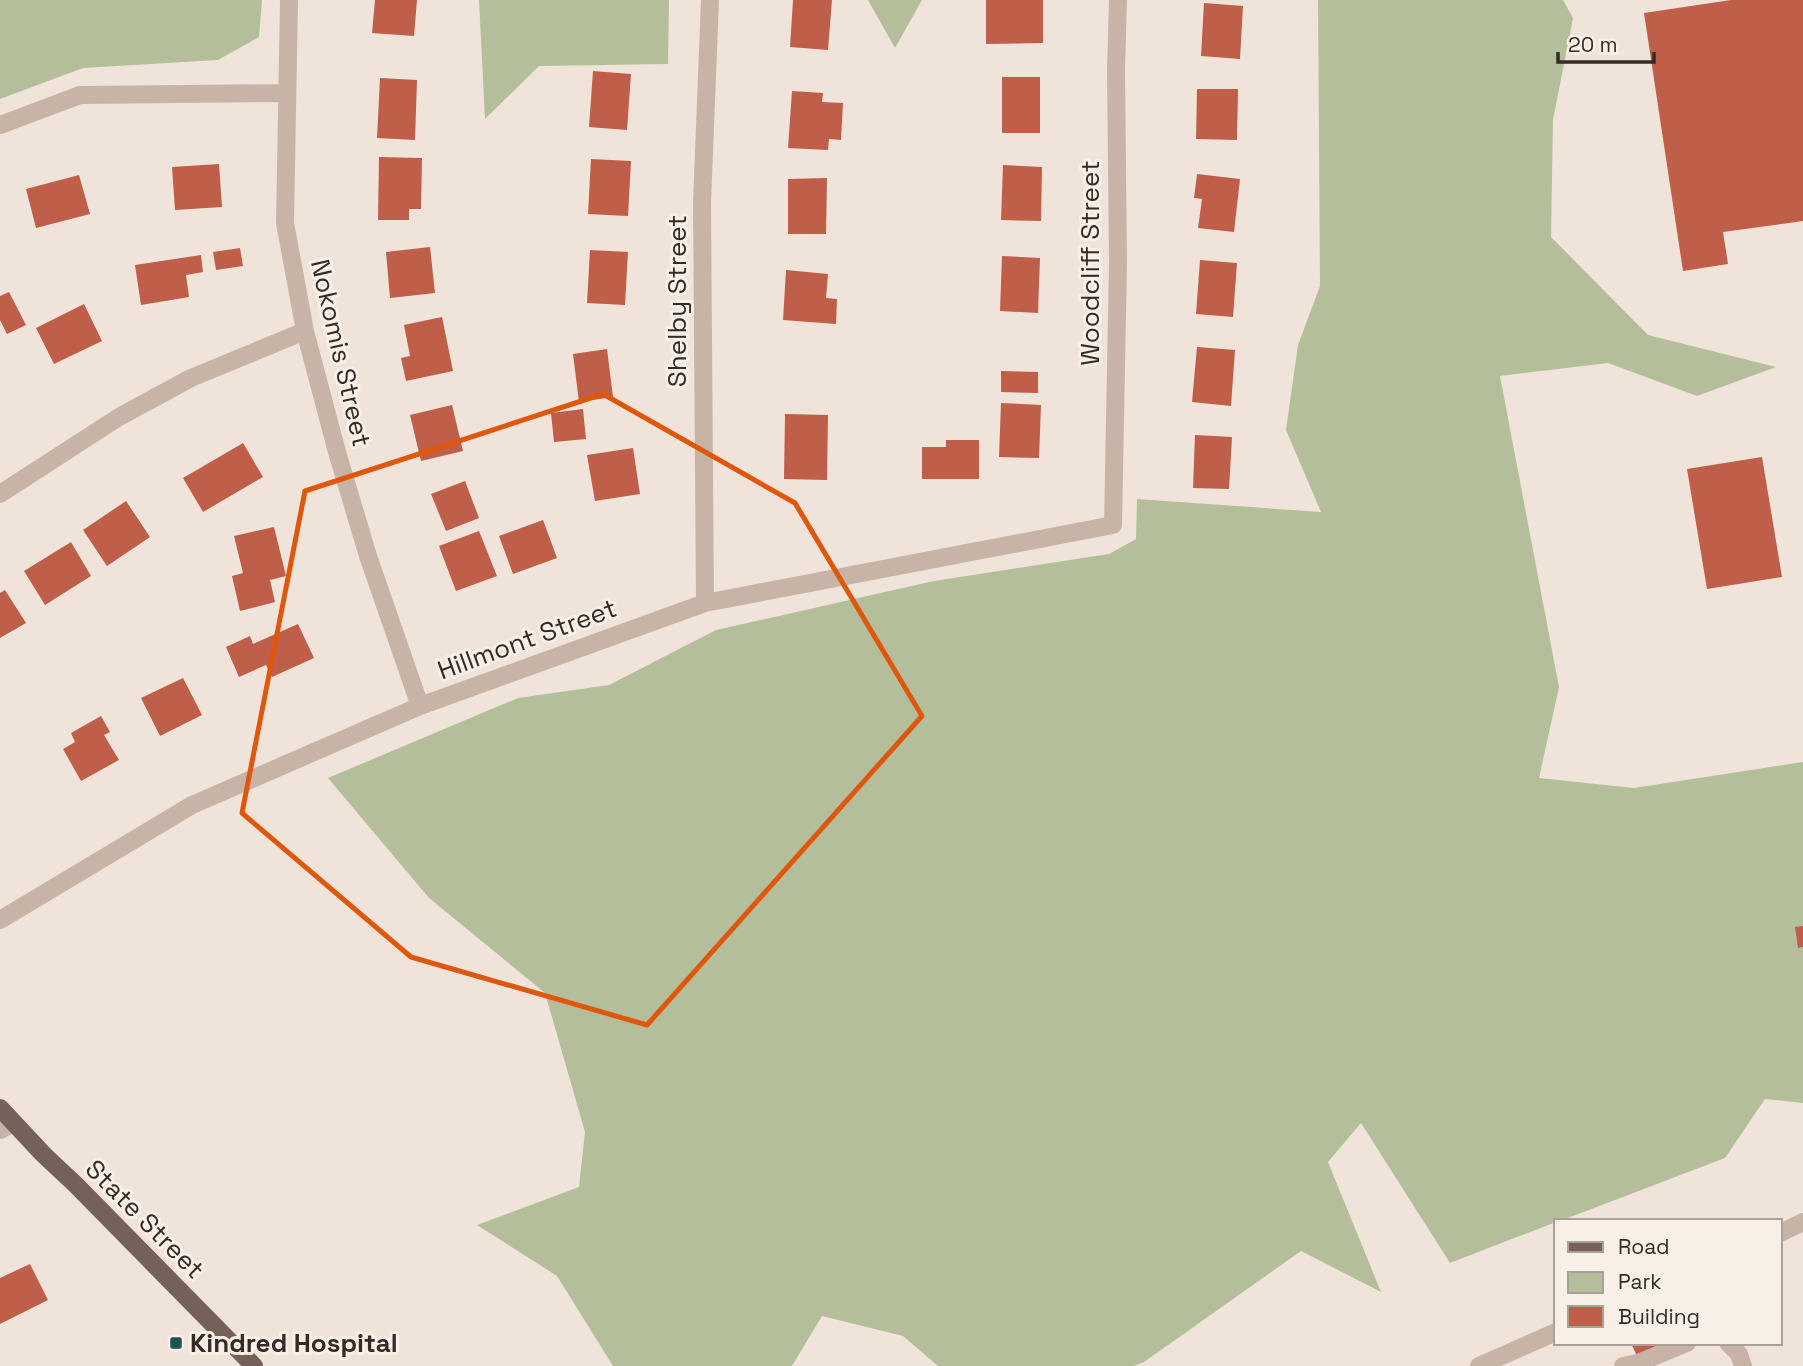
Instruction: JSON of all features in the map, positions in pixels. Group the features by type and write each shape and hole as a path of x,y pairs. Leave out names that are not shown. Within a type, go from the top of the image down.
{"main road":[{"name":"State Street","path":"0,1108 6,1126 254,1366"}],"street":[{"name":"Nokomis Street","path":"289,0 285,223 305,331 368,556 420,706"},
{"name":"Shelby Street","path":"705,603 702,203 710,0"},
{"name":"Woodcliff Street","path":"1113,525 1118,264 1118,0"},
{"path":"0,125 80,95 287,93"},
{"path":"0,494 119,417 191,378 305,331"},
{"name":"Hillmont Street","path":"0,920 192,806 420,706 705,603 1113,525"},
{"path":"1782,1232 1803,1222"},
{"path":"1479,1366 1554,1333"},
{"path":"1623,1366 1638,1363 1682,1345"},
{"path":"1730,1345 1739,1353 1743,1366"}],"highlighted area":[{"path":"603,394 795,503 922,716 647,1025 411,957 242,813 305,491"}],"green space":[{"path":"0,0 262,0 259,37 218,60 83,68 0,99"},
{"path":"479,0 669,0 668,64 539,66 485,119"},
{"path":"868,0 922,0 895,48"},
{"path":"1318,0 1563,0 1573,18 1553,120 1551,237 1648,335 1776,367 1697,396 1608,363 1500,376 1559,687 1539,778 1634,788 1803,762 1803,1103 1765,1099 1725,1158 1565,1219 1554,1219 1554,1223 1450,1263 1361,1123 1328,1162 1381,1292 1301,1251 1144,1362 1134,1366 938,1366 903,1336 822,1316 792,1366 613,1366 557,1276 477,1225 579,1187 585,1132 545,993 429,898 328,778 518,698 609,685 716,630 934,581 1109,554 1136,539 1137,499 1321,512 1286,430 1298,345 1320,286"}],"building":[{"path":"375,0 417,0 414,36 372,33"},
{"path":"793,0 832,0 828,50 790,47"},
{"path":"986,0 1043,0 1043,43 986,44"},
{"path":"1731,0 1803,0 1803,221 1723,232 1728,264 1683,271 1644,13"},
{"path":"1204,3 1243,6 1240,59 1201,56"},
{"path":"593,71 631,74 627,130 589,127"},
{"path":"1002,77 1040,77 1040,133 1002,133"},
{"path":"380,78 417,80 415,140 377,138"},
{"path":"1197,89 1238,89 1237,140 1196,139"},
{"path":"792,91 823,93 822,102 843,103 841,140 829,139 828,150 788,148"},
{"path":"379,157 422,158 421,209 409,209 409,220 378,220"},
{"path":"591,159 631,161 628,216 588,214"},
{"path":"219,164 222,207 175,210 172,167"},
{"path":"1003,165 1042,167 1041,221 1001,220"},
{"path":"1197,174 1240,179 1234,232 1198,228 1202,199 1194,198"},
{"path":"79,175 90,214 36,228 26,189"},
{"path":"827,178 826,234 788,234 788,179"},
{"path":"430,247 435,293 390,298 386,252"},
{"path":"240,248 243,266 216,270 213,252"},
{"path":"590,250 628,252 625,305 587,303"},
{"path":"201,255 203,272 186,275 189,297 141,305 135,265"},
{"path":"1002,256 1040,258 1038,313 1000,311"},
{"path":"1200,260 1237,263 1233,317 1196,314"},
{"path":"786,270 828,274 826,298 837,299 836,324 783,320"},
{"path":"9,292 26,325 7,334 0,320 0,296"},
{"path":"84,304 102,341 54,364 36,328"},
{"path":"442,317 453,371 406,381 401,358 410,356 404,325"},
{"path":"1197,347 1235,350 1231,406 1192,402"},
{"path":"607,349 613,397 579,402 573,354"},
{"path":"1001,371 1038,372 1038,393 1001,392"},
{"path":"1001,403 1041,405 1039,458 999,457"},
{"path":"452,405 463,451 421,461 410,415"},
{"path":"583,409 586,439 554,442 551,413"},
{"path":"785,414 828,415 827,480 784,479"},
{"path":"1195,435 1232,437 1229,489 1193,488"},
{"path":"946,440 979,440 979,479 922,479 922,447 946,447"},
{"path":"243,443 263,477 203,512 183,478"},
{"path":"633,448 640,494 595,501 587,455"},
{"path":"1762,457 1782,577 1707,589 1687,469"},
{"path":"465,481 479,518 446,531 431,494"},
{"path":"126,501 150,537 107,566 83,530"},
{"path":"543,520 557,558 513,574 499,536"},
{"path":"274,527 286,576 270,580 275,602 240,611 232,576 243,573 234,536"},
{"path":"479,531 497,576 456,591 439,546"},
{"path":"71,542 91,576 45,605 24,571"},
{"path":"5,590 26,623 0,638 0,593"},
{"path":"298,624 314,658 272,677 266,665 239,677 226,647 250,636 253,644"},
{"path":"183,678 202,715 160,736 141,698"},
{"path":"101,716 110,732 104,735 119,760 81,781 63,749 75,742 71,733"},
{"path":"1803,926 1803,947 1798,948 1795,927"},
{"path":"30,1264 48,1300 0,1324 0,1278"},
{"path":"1632,1345 1658,1345 1637,1356"}],"place":[{"name":"Kindred Hospital","path":"176,1343"}]}
